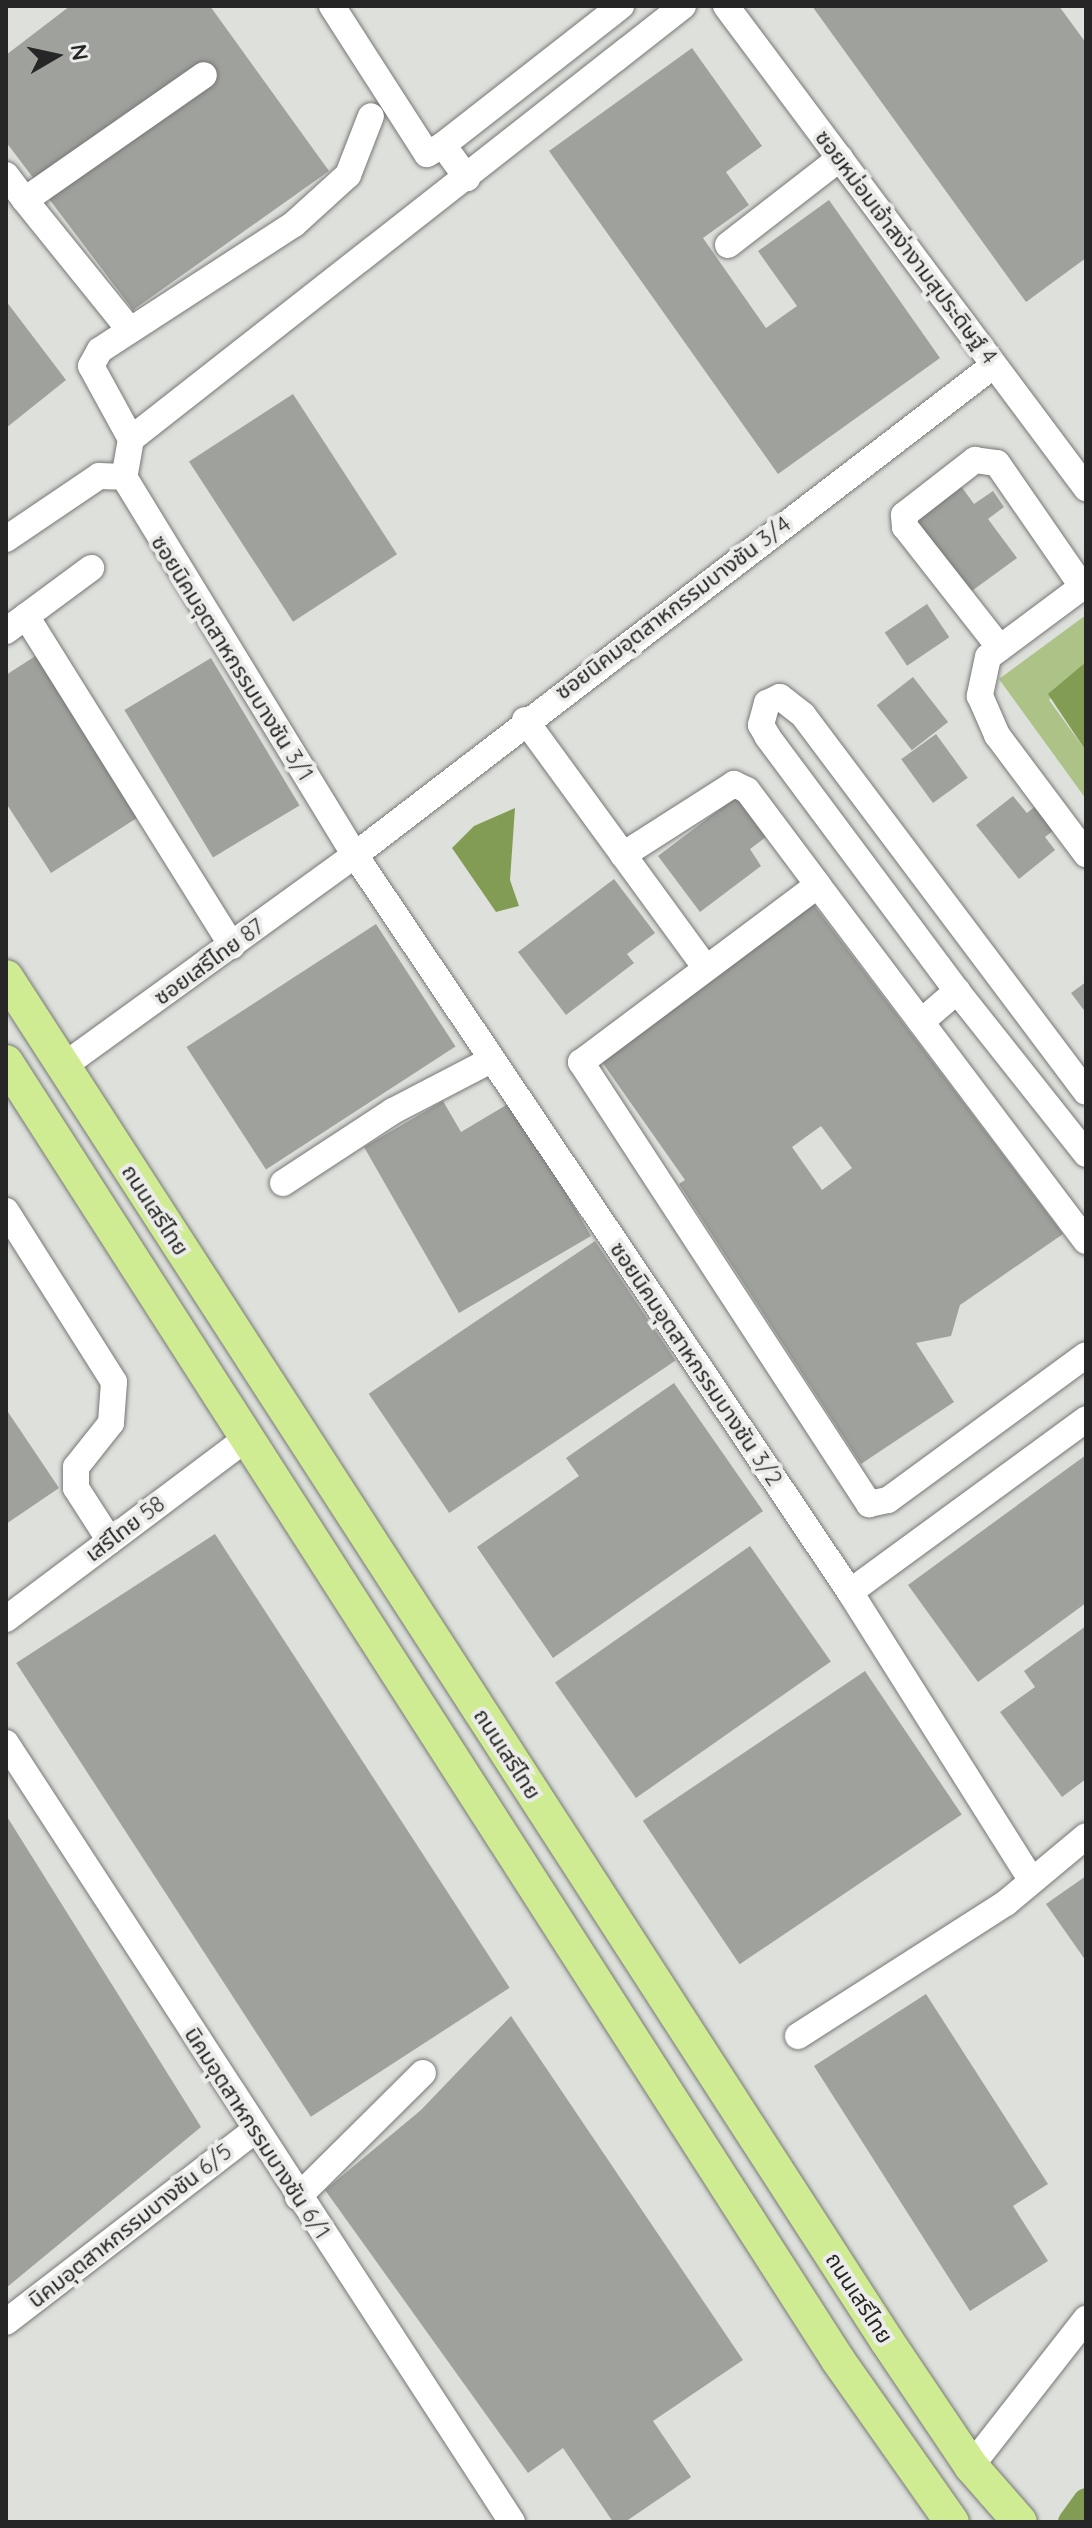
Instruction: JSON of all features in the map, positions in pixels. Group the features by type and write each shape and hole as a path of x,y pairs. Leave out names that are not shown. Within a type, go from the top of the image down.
{"main road":[{"name":"ถนนเสรีไทย","path":"6,977 971,2466 1020,2522"},
{"name":"ถนนเสรีไทย","path":"6,1062 244,1440 838,2360 952,2522"},
{"path":"27,1094 62,1067"}],"street":[{"path":"332,6 427,154 443,145 621,6"},
{"path":"6,539 126,457 683,6"},
{"name":"ซอยหม่อมเจ้าสง่างามสุประดิษฐ์ 4","path":"726,6 1086,488"},
{"path":"25,200 204,75"},
{"path":"6,175 129,329 294,224 348,175 371,116"},
{"path":"443,145 467,178"},
{"path":"728,245 840,158"},
{"name":"ซอยนิคมอุตสาหกรรมบางชัน 3/1","path":"129,329 91,366 126,457 355,855"},
{"name":"ซอยนิคมอุตสาหกรรมบางชัน 3/4","path":"355,855 525,720 994,365"},
{"path":"1000,648 905,527 904,515 975,460 997,463 1084,585 1000,648 980,669 985,709 1086,854"},
{"path":"91,568 16,624 232,946"},
{"path":"1086,1092 792,702 767,703 761,725 768,737 957,991 1086,1154"},
{"path":"525,720 706,968"},
{"path":"623,855 734,784 747,790 1086,1241"},
{"name":"ซอยเสรีไทย 87","path":"62,1067 355,855"},
{"name":"ซอยนิคมอุตสาหกรรมบางชัน 3/2","path":"355,855 850,1592 1030,1878"},
{"path":"818,885 581,1062 869,1504 888,1500 1086,1355"},
{"path":"921,1022 957,991"},
{"path":"1020,1004 1042,1013 1086,1066"},
{"path":"283,1183 393,1111 491,1060"},
{"path":"6,1211 114,1382 111,1423 76,1467 76,1488 110,1541"},
{"path":"850,1592 1086,1419"},
{"name":"เสรีไทย 58","path":"6,1619 244,1440"},
{"name":"นิคมอุตสาหกรรมบางชัน 6/1","path":"6,1743 254,2131 512,2522"},
{"path":"798,2036 1006,1903 1030,1878 1086,1836"},
{"path":"298,2197 423,2073"},
{"name":"นิคมอุตสาหกรรมบางชัน 6/5","path":"6,2322 254,2131"},
{"path":"971,2466 1086,2319"}],"shaded area":[{"path":"1086,615 1086,662 1049,700 1086,751 1086,799 999,679"},
{"path":"1086,662 1086,751 1048,694"},
{"path":"515,808 510,880 519,906 496,912 452,848 474,826"}],"building":[{"path":"70,6 210,6 329,171 133,310 6,142 6,55"},
{"path":"812,6 1059,6 1086,43 1086,258 1026,302"},
{"path":"692,48 762,146 726,172 749,205 703,238 766,328 797,306 758,251 829,200 940,358 778,474 549,151"},
{"path":"6,301 66,380 6,428"},
{"path":"293,394 397,554 293,622 189,462"},
{"path":"958,482 974,504 993,491 1004,507 988,519 1017,558 969,593 913,516"},
{"path":"927,604 949,637 907,666 885,633"},
{"path":"37,655 140,816 51,873 6,803 6,675"},
{"path":"211,658 300,805 213,857 124,710"},
{"path":"913,677 948,722 912,750 877,705"},
{"path":"936,734 968,778 933,803 901,759"},
{"path":"1013,796 1027,813 1043,800 1062,824 1045,837 1055,850 1019,879 976,825"},
{"path":"736,797 766,837 750,849 761,866 700,912 658,856"},
{"path":"614,879 655,933 627,954 634,963 566,1015 518,952"},
{"path":"813,904 1063,1234 960,1305 951,1336 916,1343 954,1402 861,1464 679,1184 685,1180 602,1062","holes":["821,1126 852,1168 822,1190 792,1147"]},
{"path":"376,924 456,1046 266,1170 186,1047"},
{"path":"1086,982 1086,1013 1071,993"},
{"path":"443,1101 461,1132 513,1101 591,1236 459,1313 364,1147"},
{"path":"595,1241 676,1360 449,1513 369,1394"},
{"path":"674,1383 763,1511 553,1658 477,1547 579,1476 566,1458"},
{"path":"6,1409 59,1488 6,1524"},
{"path":"1086,1455 1086,1603 978,1682 908,1585"},
{"path":"215,1534 510,1988 311,2117 16,1663"},
{"path":"750,1546 831,1662 636,1798 555,1683"},
{"path":"1086,1626 1086,1779 1062,1797 1000,1712 1035,1687 1024,1671"},
{"path":"865,1671 962,1814 740,1964 643,1821"},
{"path":"6,1815 201,2127 6,2288"},
{"path":"1086,1876 1086,1961 1046,1904"},
{"path":"926,1994 1048,2184 1013,2206 1048,2261 970,2311 814,2066"},
{"path":"511,2016 743,2360 653,2421 691,2477 625,2522 613,2522 563,2448 528,2473 325,2190 421,2110"}],"waterway":[{"path":"1071,2522 1086,2501"}]}
